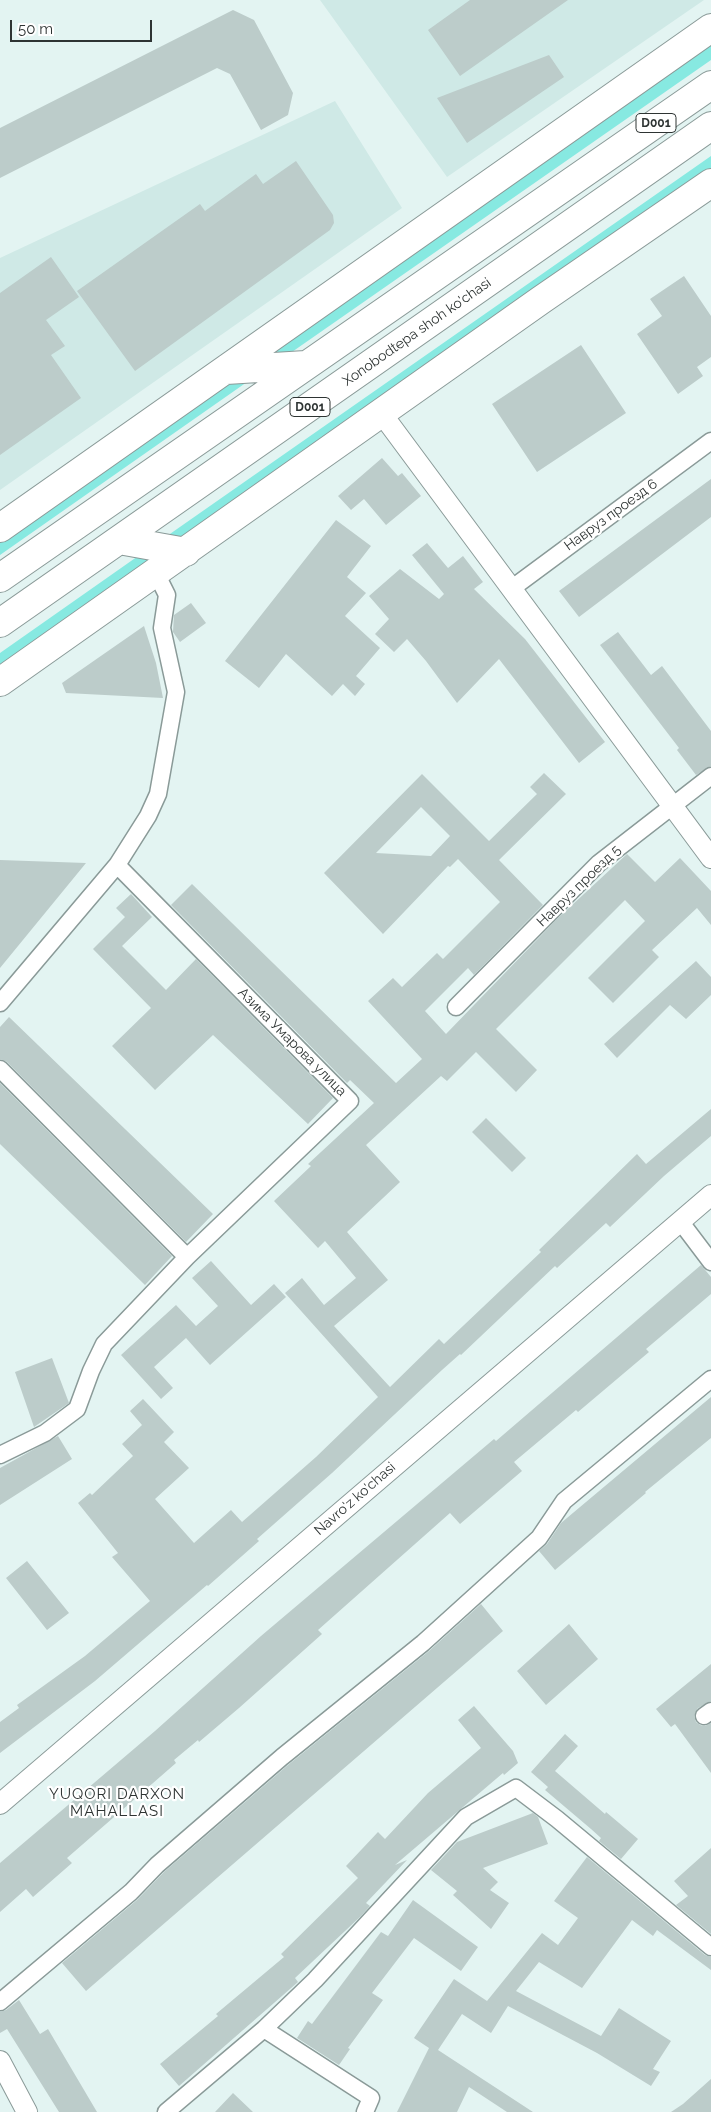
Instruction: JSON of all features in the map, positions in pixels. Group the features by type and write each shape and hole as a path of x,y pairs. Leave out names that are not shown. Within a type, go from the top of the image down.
{"highway":[{"path":"0,528 711,28"},
{"name":"D001","path":"0,578 711,85"},
{"name":"Xonobodtepa shoh ko'chasi","path":"0,623 711,126"},
{"path":"601,161 620,189"},
{"path":"0,682 541,300 711,183"},
{"path":"226,370 306,366"},
{"path":"119,540 186,552"}],"street":[{"path":"382,414 670,806 711,858"},
{"name":"Навруз проезд 6","path":"512,589 711,441"},
{"path":"0,1003 117,865 148,816 158,794 176,692 162,628 167,595 156,573"},
{"name":"Навруз проезд 5","path":"456,1007 599,863 711,776"},
{"name":"Азима Умарова улица","path":"0,1455 45,1433 77,1409 91,1371 104,1344 187,1257 350,1101 117,865"},
{"path":"0,1070 187,1257"},
{"name":"Navro'z ko'chasi","path":"0,1804 711,1195"},
{"path":"680,1221 711,1262"},
{"path":"0,2002 131,1892 157,1865 275,1763 423,1643 539,1538 564,1501 711,1380"},
{"path":"166,2112 264,2029 315,1980 466,1817 516,1788 557,1819 711,1947"},
{"path":"264,2029 371,2098 365,2112"},
{"path":"0,2061 28,2112"}],"shaded area":[{"path":"320,0 704,0 447,177"},
{"path":"711,36 711,60 279,361 264,357"},
{"path":"335,101 402,208 0,490 0,258"},
{"path":"711,156 711,172 180,543 167,536"},
{"path":"233,378 247,382 0,555 0,540"},
{"path":"141,554 157,559 0,669 0,653"}],"building":[{"path":"470,0 568,0 460,76 428,30"},
{"path":"233,10 254,20 293,93 288,115 261,130 230,74 217,68 0,178 0,128"},
{"path":"549,55 564,77 467,143 437,98"},
{"path":"296,161 333,215 334,223 330,230 135,371 77,291 200,204 205,211 256,174 263,184"},
{"path":"51,257 79,297 46,320 65,346 51,355 81,398 0,455 0,293"},
{"path":"684,276 711,316 711,357 697,367 703,376 678,394 637,334 662,316 650,299"},
{"path":"581,345 626,413 537,472 492,404"},
{"path":"382,458 398,476 402,473 421,496 386,525 364,499 351,510 338,496"},
{"path":"711,479 711,517 579,617 559,591"},
{"path":"336,520 371,546 347,577 366,593 345,616 380,648 356,676 365,684 355,696 343,684 332,696 286,654 259,688 225,661"},
{"path":"427,543 448,568 463,556 483,582 474,589 525,639 605,742 579,763 499,659 457,703 407,639 394,652 375,634 389,619 369,596 400,569 439,599 444,594 412,555"},
{"path":"191,603 206,623 180,642 173,632 174,615"},
{"path":"144,626 156,663 163,698 66,693 62,683"},
{"path":"618,632 651,675 662,666 711,731 711,766 696,775 677,750 679,748 600,645"},
{"path":"544,773 566,794 499,860 543,905 474,975 468,968 425,1011 446,1034 557,919 627,854 655,882 680,858 711,891 711,925 697,908 652,950 659,957 613,1003 588,978 645,921 625,900 496,1029 537,1070 516,1092 476,1052 447,1081 441,1076 366,1145 400,1182 347,1232 388,1280 334,1326 390,1387 439,1339 444,1344 541,1252 539,1250 637,1154 646,1164 711,1109 711,1136 664,1176 610,1227 606,1223 557,1268 555,1266 461,1355 442,1370 332,1473 257,1539 259,1541 208,1586 95,1681 0,1753 0,1722 19,1708 17,1705 85,1656 150,1601 112,1557 118,1553 78,1503 90,1493 92,1495 133,1456 122,1444 142,1425 130,1411 143,1399 174,1432 164,1442 189,1468 155,1499 194,1543 231,1510 242,1522 316,1457 378,1397 285,1293 302,1278 324,1305 356,1278 325,1241 318,1248 274,1201 311,1166 308,1164 374,1103 350,1080 347,1083 171,905 192,884 396,1083 422,1059 368,1001 393,978 402,987 437,953 443,959 500,902 458,859 450,867 448,866 383,934 324,873 422,774 489,841 537,794 530,787","holes":["421,807 450,836 431,856 376,853"]},
{"path":"0,860 86,863 0,968"},
{"path":"131,894 152,917 122,946 166,990 196,959 333,1098 308,1124 213,1035 155,1090 112,1046 151,1008 93,949 125,917 116,908"},
{"path":"696,961 711,977 711,995 686,1019 670,1005 617,1058 604,1044"},
{"path":"9,1017 213,1214 186,1242 7,1062 0,1059 0,1027"},
{"path":"0,1083 172,1256 145,1285 0,1144"},
{"path":"486,1118 526,1158 512,1172 472,1132"},
{"path":"211,1261 251,1305 274,1284 286,1297 210,1365 186,1338 154,1367 173,1388 161,1399 121,1355 176,1305 196,1326 218,1306 192,1278"},
{"path":"701,1265 711,1277 711,1294 646,1349 649,1352 578,1412 576,1410 514,1462 522,1471 460,1524 450,1513 318,1630 322,1634 239,1708 199,1742 198,1740 174,1760 176,1763 67,1858 72,1863 33,1897 26,1889 0,1912 0,1863 155,1731 261,1636 494,1439 496,1441"},
{"path":"52,1358 69,1403 34,1427 15,1372"},
{"path":"711,1397 711,1438 555,1570 539,1551 547,1544 561,1523"},
{"path":"58,1436 72,1459 0,1505 0,1468"},
{"path":"27,1561 69,1613 47,1630 6,1578"},
{"path":"481,1604 503,1631 86,1991 62,1963 137,1900 164,1872 288,1765 429,1651"},
{"path":"569,1624 598,1659 546,1705 517,1671"},
{"path":"711,1664 711,1701 698,1708 694,1716 696,1722 700,1725 705,1726 711,1723 711,1773 675,1724 671,1727 656,1709"},
{"path":"474,1706 513,1751 518,1763 504,1775 503,1773 395,1865 407,1860 366,1903 370,1906 361,1916 295,1978 298,1982 179,2086 160,2064 218,2016 216,2014 284,1957 281,1954 358,1878 346,1866 378,1832 385,1839 428,1793 481,1748 458,1720"},
{"path":"565,1734 578,1746 555,1771 605,1814 606,1812 638,1839 621,1859 599,1841 601,1838 545,1790 548,1787 531,1772"},
{"path":"533,1813 538,1817 548,1844 483,1868 498,1882 490,1890 509,1903 491,1929 453,1895 457,1891 431,1870 457,1842"},
{"path":"711,1848 711,1934 676,1905 688,1896 674,1881"},
{"path":"587,1857 705,1955 711,1957 711,1970 657,1930 653,1936 632,1920 582,1988 539,1962 516,1991 601,2036 619,2008 671,2041 653,2069 660,2072 651,2086 597,2053 508,2006 491,2033 462,2014 438,2050 533,2112 507,2112 469,2087 457,2112 397,2112 429,2048 414,2038 454,1979 487,2001 542,1933 558,1945 578,1918 554,1901"},
{"path":"413,1900 478,1947 461,1971 414,1938 372,1993 383,2000 348,2048 350,2049 339,2065 297,2038 308,2021 312,2024 381,1932 388,1936"},
{"path":"19,2000 40,2034 48,2029 97,2112 59,2112 7,2029 0,2033 0,2012 6,2010"},
{"path":"711,2079 711,2112 671,2112 683,2104"},
{"path":"233,2093 253,2112 215,2112"}],"district":[{"name":"YUQORI DARXON MAHALLASI","path":"117,1802"}]}
